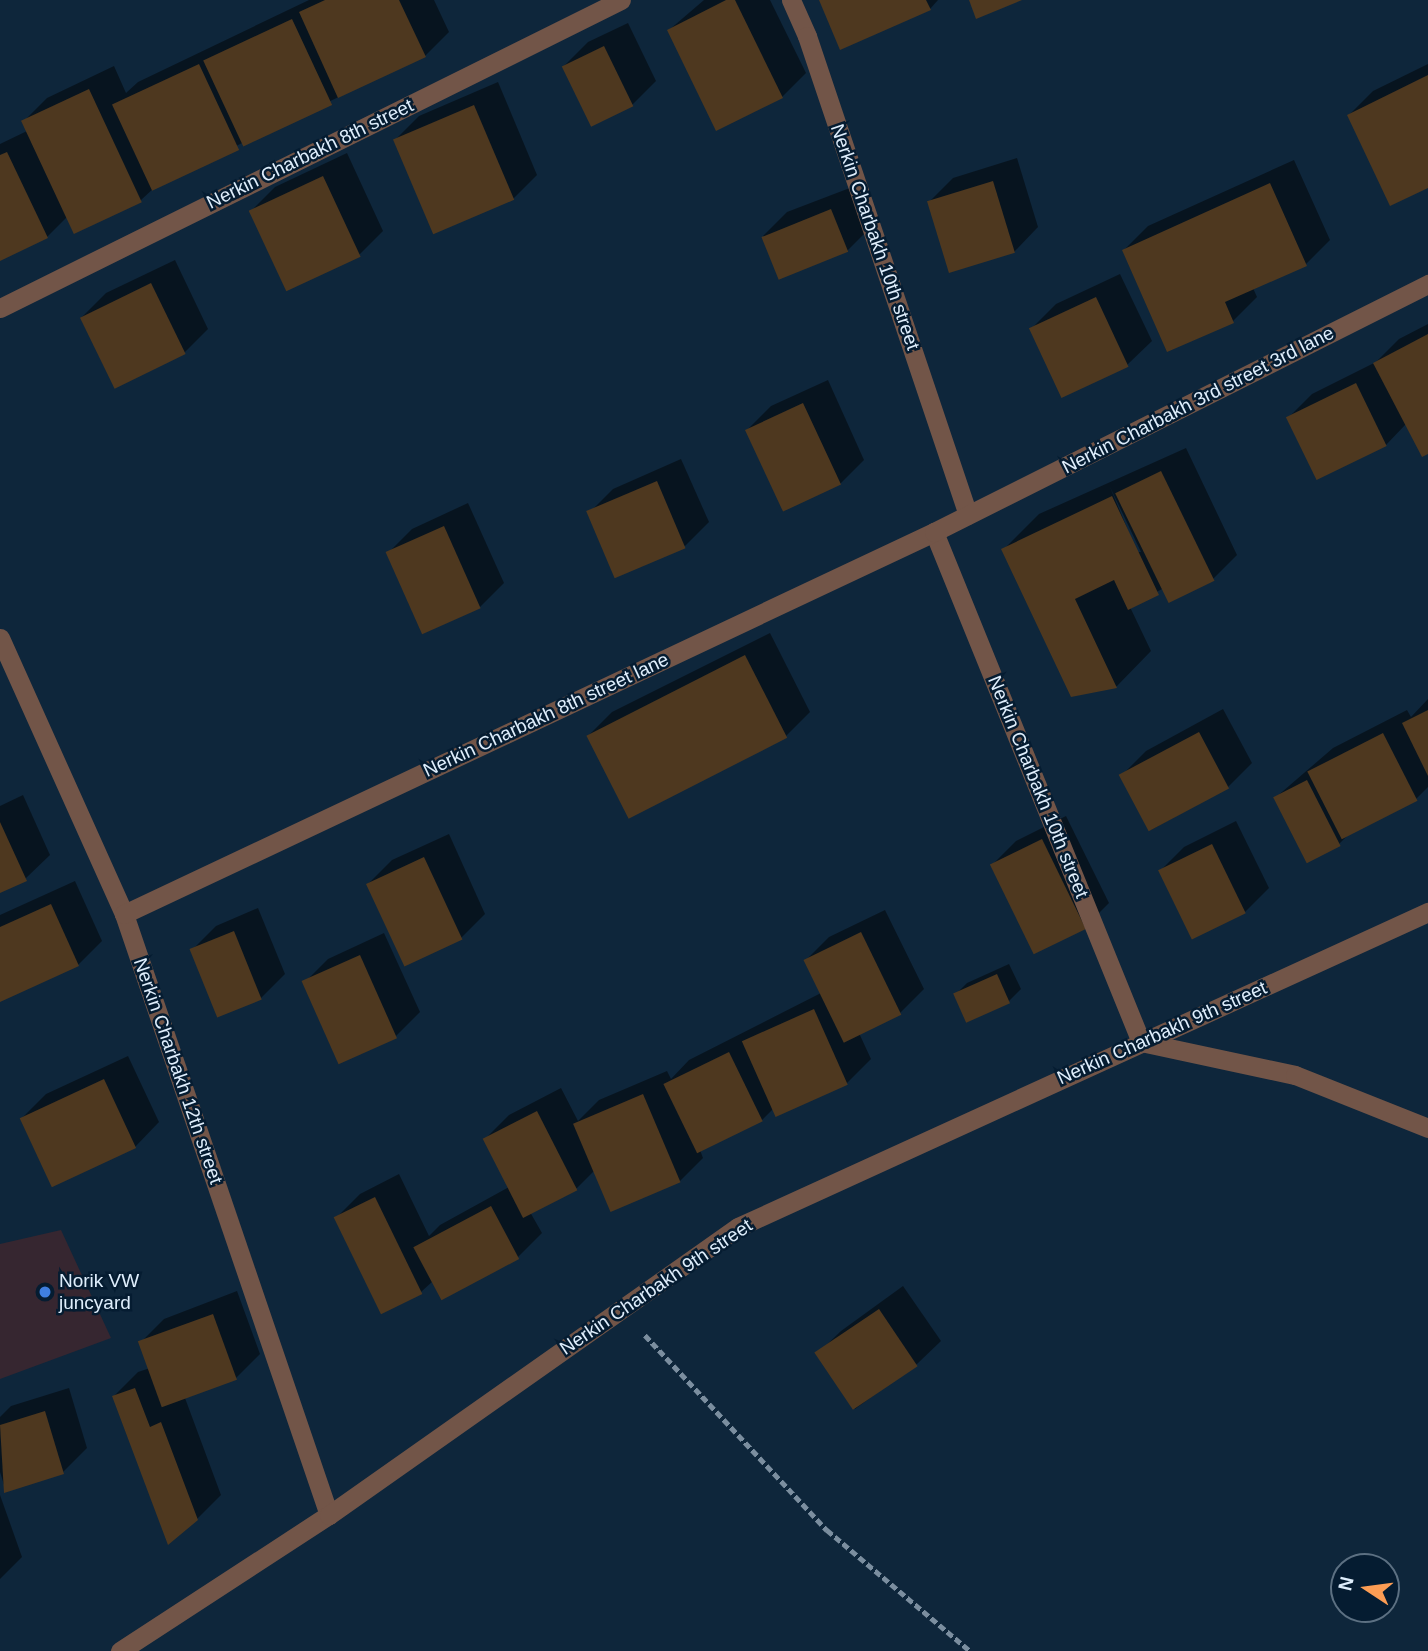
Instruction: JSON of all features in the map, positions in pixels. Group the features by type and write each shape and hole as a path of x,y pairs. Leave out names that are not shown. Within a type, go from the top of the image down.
{"street":[{"name":"Nerkin Charbakh 8th street","path":"0,307 621,0"},
{"name":"Nerkin Charbakh 10th street","path":"791,0 807,36 968,515"},
{"name":"Nerkin Charbakh 3rd street 3rd lane","path":"968,515 1428,284"},
{"name":"Nerkin Charbakh 8th street lane","path":"124,914 968,515"},
{"name":"Nerkin Charbakh 10th street","path":"934,532 1141,1042"},
{"name":"Nerkin Charbakh 12th street","path":"0,638 124,914 329,1515"},
{"name":"Nerkin Charbakh 9th street","path":"120,1651 329,1515 522,1377 623,1311 738,1227 1428,912"},
{"path":"1141,1042 1295,1074 1428,1128"}],"path":[{"path":"623,1311 827,1530 970,1651"}],"shaded area":[{"name":"Norik VW juncyard","path":"61,1230 111,1338 0,1379 0,1244"}],"building":[{"path":"325,0 399,0 426,57 338,98 299,12"},
{"path":"726,0 735,0 783,98 716,131 667,30"},
{"path":"819,0 926,0 931,10 840,50"},
{"path":"969,0 1022,0 976,19"},
{"path":"292,19 332,105 243,147 203,60"},
{"path":"604,46 633,106 591,127 562,67"},
{"path":"199,64 239,150 152,191 112,105"},
{"path":"1428,75 1428,188 1390,206 1347,115"},
{"path":"89,89 142,202 74,234 21,121"},
{"path":"474,105 514,200 433,234 393,139"},
{"path":"7,152 48,238 0,261 0,155"},
{"path":"323,176 361,257 286,291 249,211"},
{"path":"993,181 1015,253 949,273 927,201"},
{"path":"1270,183 1307,266 1225,302 1234,323 1167,352 1122,250"},
{"path":"831,209 848,252 779,280 761,237"},
{"path":"151,283 186,354 115,389 80,318"},
{"path":"1096,297 1129,367 1061,398 1029,328"},
{"path":"1428,334 1428,454 1422,457 1373,363"},
{"path":"1356,383 1387,446 1317,480 1286,417"},
{"path":"803,403 841,485 783,512 745,430"},
{"path":"1161,471 1214,581 1169,603 1115,493"},
{"path":"657,481 686,548 615,578 586,511"},
{"path":"1112,496 1159,595 1128,610 1114,580 1075,599 1117,688 1071,697 1001,549"},
{"path":"444,526 481,608 422,634 386,552"},
{"path":"745,655 787,738 629,819 586,736"},
{"path":"1428,710 1428,776 1402,723"},
{"path":"1199,732 1229,789 1149,831 1119,775"},
{"path":"1383,733 1418,801 1342,839 1307,772"},
{"path":"1307,780 1341,846 1307,863 1273,797"},
{"path":"0,822 27,881 0,893"},
{"path":"1042,839 1086,929 1034,954 990,864"},
{"path":"1212,844 1246,913 1192,940 1158,870"},
{"path":"424,857 462,939 404,967 366,884"},
{"path":"51,904 79,966 0,1002 0,927"},
{"path":"234,931 262,1000 217,1018 189,949"},
{"path":"861,932 901,1015 844,1043 803,960"},
{"path":"360,955 397,1038 339,1064 302,981"},
{"path":"997,974 1010,1003 966,1023 953,994"},
{"path":"814,1009 848,1085 776,1117 742,1041"},
{"path":"729,1052 763,1121 697,1153 663,1084"},
{"path":"104,1079 136,1148 52,1187 20,1118"},
{"path":"643,1094 681,1182 611,1212 573,1124"},
{"path":"537,1111 577,1190 523,1218 483,1139"},
{"path":"375,1197 422,1294 381,1314 334,1217"},
{"path":"491,1206 519,1259 441,1300 413,1247"},
{"path":"879,1309 918,1366 853,1410 814,1353"},
{"path":"213,1314 237,1380 162,1407 138,1341"},
{"path":"135,1388 150,1427 161,1422 198,1520 168,1545 112,1396"},
{"path":"45,1411 64,1474 4,1493 0,1425"}],"place":[{"name":"Norik VW juncyard","path":"45,1292"}]}
